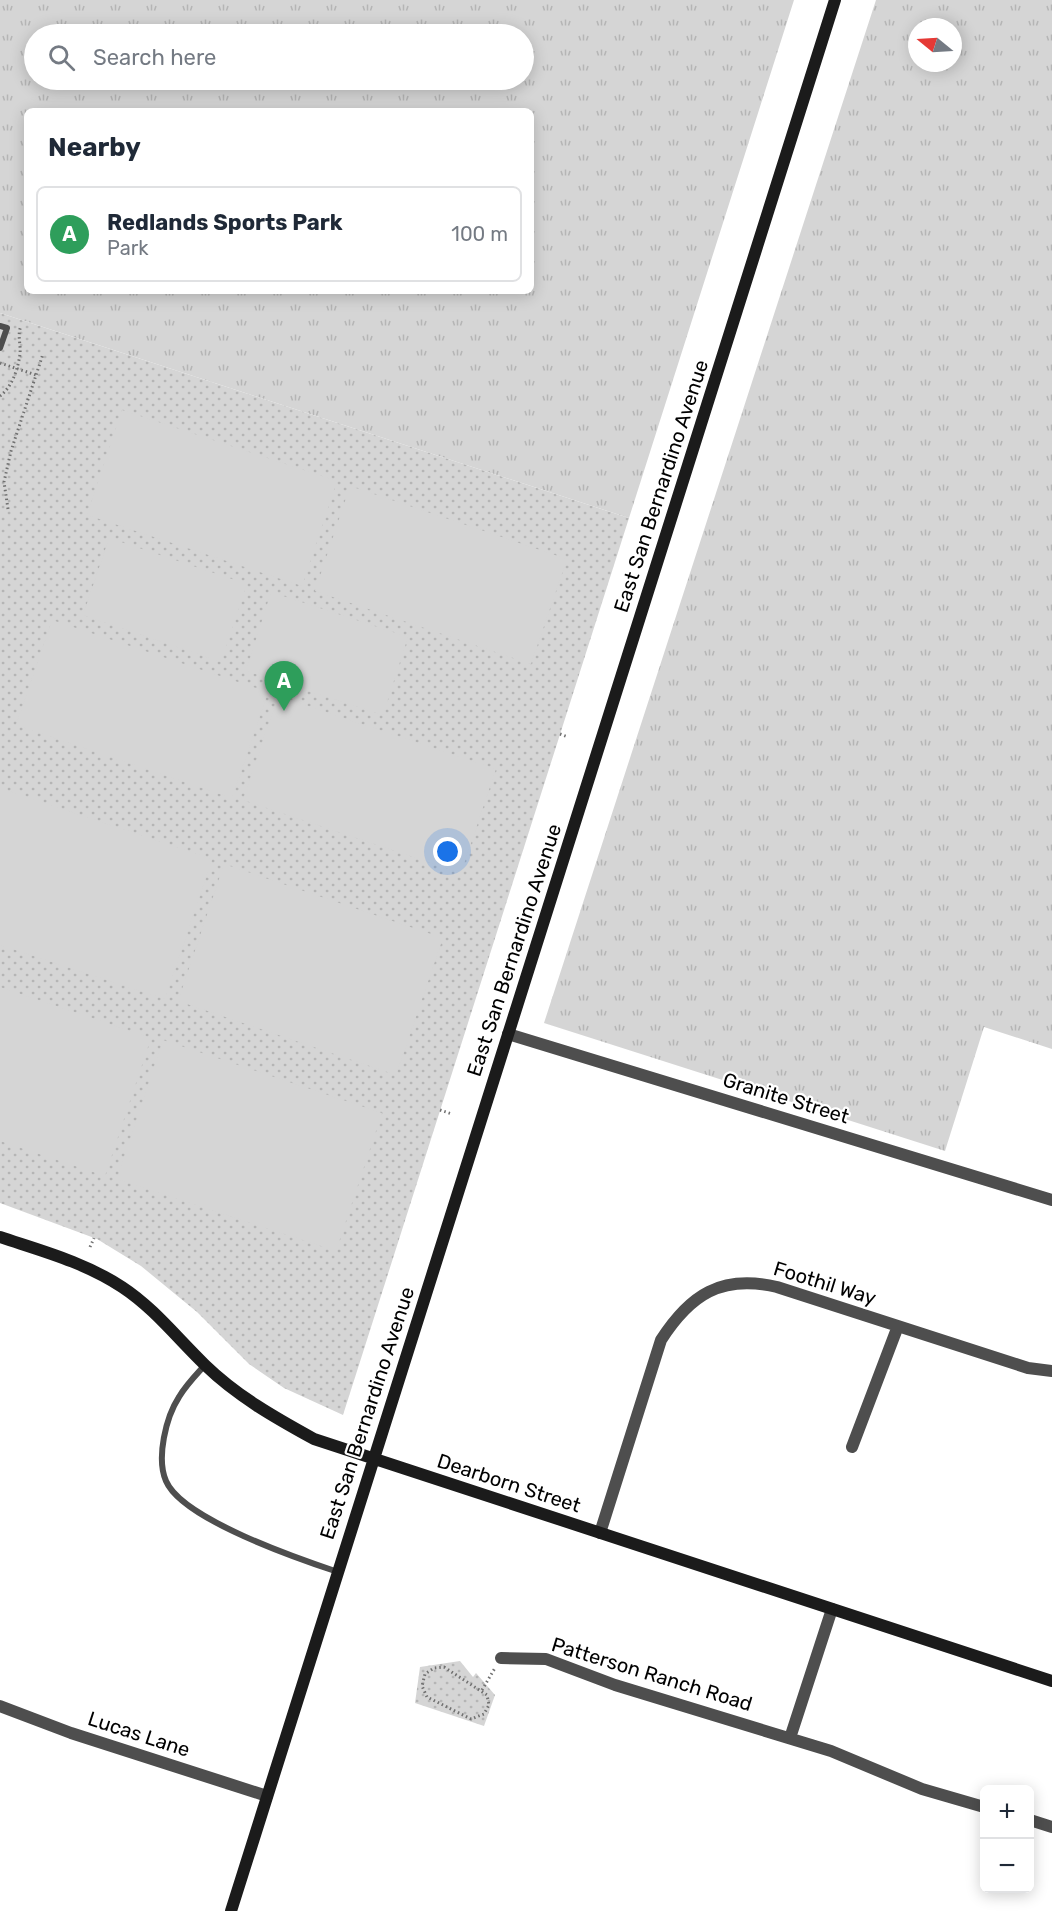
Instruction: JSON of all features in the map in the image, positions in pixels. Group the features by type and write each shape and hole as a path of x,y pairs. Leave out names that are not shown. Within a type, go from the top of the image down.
{"street":[{"name":"East San Bernardino Avenue","path":"231,1911 835,0"},
{"name":"Granite Street","path":"508,1034 1052,1200"},
{"name":"Dearborn Street","path":"0,1236 87,1266 123,1288 155,1313 205,1365 250,1403 314,1438 1052,1681"},
{"name":"Foothil Way","path":"600,1533 661,1340 678,1313 700,1295 723,1286 760,1283 804,1294 1028,1368 1052,1371"},
{"path":"852,1447 898,1326"},
{"path":"790,1738 832,1609"},
{"name":"Patterson Ranch Road","path":"501,1658 546,1659 637,1692 699,1708 831,1751 922,1789 980,1806"},
{"name":"Lucas Lane","path":"0,1706 71,1733 267,1796"},
{"path":"1034,1822 1052,1827"}],"lane":[{"path":"0,326 7,328 0,348"},
{"path":"205,1365 178,1397 170,1417 164,1442 163,1466 166,1481 178,1496 196,1510 284,1554 338,1572"}],"path":[{"path":"0,396 8,390 16,369 20,354 18,333 21,326"},
{"path":"8,509 4,482 11,451 43,354"},
{"path":"0,363 36,375"},
{"path":"560,734 568,737"},
{"path":"440,1110 452,1114"},
{"path":"90,1247 94,1239"},
{"path":"482,1690 501,1658"},
{"path":"444,1667 482,1690 489,1700 487,1710 478,1718 471,1719 431,1701 424,1693 423,1680 430,1670 444,1667"}],"green space":[{"path":"0,0 794,0 629,518 0,313"},
{"path":"876,0 1052,0 1052,1049 984,1027 945,1151 544,1023"},
{"path":"0,313 629,518 343,1415 284,1388 249,1364 197,1312 141,1266 97,1239 0,1203"},
{"path":"122,410 337,481 302,586 87,515"},
{"path":"350,486 567,559 531,664 315,591"},
{"path":"109,538 247,584 221,662 83,615"},
{"path":"271,592 408,637 383,715 246,671"},
{"path":"52,620 268,692 232,798 16,725"},
{"path":"278,696 496,769 461,873 243,800"},
{"path":"0,788 212,859 165,999 0,945"},
{"path":"224,864 443,938 396,1075 178,1001"},
{"path":"0,987 151,1038 105,1176 0,1141"},
{"path":"163,1040 382,1113 336,1251 117,1179"},
{"path":"460,1661 473,1677 476,1673 495,1695 484,1726 415,1703 420,1667"}],"place":[{"name":"Redlands Sports Park","path":"284,711"}]}
